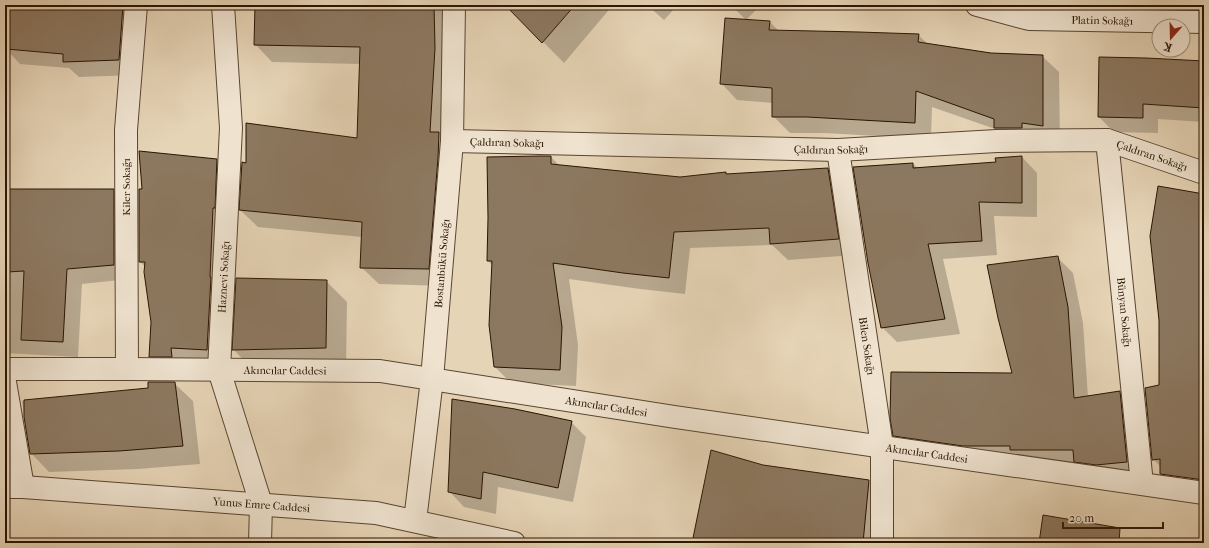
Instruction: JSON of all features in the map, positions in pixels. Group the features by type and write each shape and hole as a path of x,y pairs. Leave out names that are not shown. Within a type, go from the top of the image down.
{"street":[{"name":"Kiler Sokağı","path":"127,369 126,130 136,5"},
{"name":"Haznevi Sokağı","path":"223,5 231,128 219,370 261,504 260,543"},
{"name":"Bostanbükü Sokağı","path":"415,521 432,379 452,141 454,5"},
{"name":"Platin Sokağı","path":"977,5 1030,19 1204,22"},
{"name":"Çaldıran Sokağı","path":"452,141 838,150 997,141 1107,140 1204,173"},
{"name":"Bünyan Sokağı","path":"1107,140 1142,484"},
{"name":"Bilen Sokağı","path":"838,150 882,446 882,543"},
{"name":"Akıncılar Caddesi","path":"5,369 380,371 675,417 1204,493"},
{"path":"5,382 14,487"},
{"name":"Yunus Emre Caddesi","path":"14,487 376,513 505,542"}],"building":[{"path":"8,5 123,5 119,60 63,62 63,54 6,49"},
{"path":"255,5 434,5 435,48 430,132 439,132 429,269 360,268 362,222 239,210 242,162 246,163 246,123 357,138 360,47 254,45"},
{"path":"505,5 575,5 542,43"},
{"path":"725,18 770,21 769,30 919,34 918,42 991,53 1043,55 1043,126 1022,123 1022,128 994,128 994,119 916,91 915,123 807,117 772,117 772,88 720,84"},
{"path":"1099,57 1204,61 1204,108 1143,104 1143,118 1098,117"},
{"path":"139,151 217,159 215,208 213,208 207,350 171,348 172,357 149,357 151,322 144,272 145,262 139,262 139,189 142,189"},
{"path":"551,156 551,164 680,177 726,172 726,174 828,168 839,239 770,244 769,228 674,232 669,278 553,263 562,327 560,370 494,367 489,325 492,261 487,261 487,157"},
{"path":"1022,156 1022,203 979,202 982,241 928,244 945,319 881,328 868,263 853,167 913,163 913,168 996,162 995,158"},
{"path":"1158,186 1204,194 1204,480 1160,474 1160,459 1152,460 1145,388 1159,385 1159,320 1150,236"},
{"path":"5,189 114,189 114,265 67,269 63,342 21,340 24,271 7,272"},
{"path":"1058,256 1068,307 1074,398 1120,391 1127,462 1096,465 1074,462 1073,450 1010,450 1010,446 963,446 893,436 890,418 891,372 1012,373 998,318 987,265"},
{"path":"236,278 327,280 326,348 232,350"},
{"path":"148,382 175,382 183,446 119,451 30,454 24,417 24,400 148,388"},
{"path":"452,399 515,409 572,421 558,488 483,472 481,499 448,492"},
{"path":"711,450 763,465 869,480 863,543 692,543"},
{"path":"1043,515 1120,528 1119,543 1039,543"}]}
